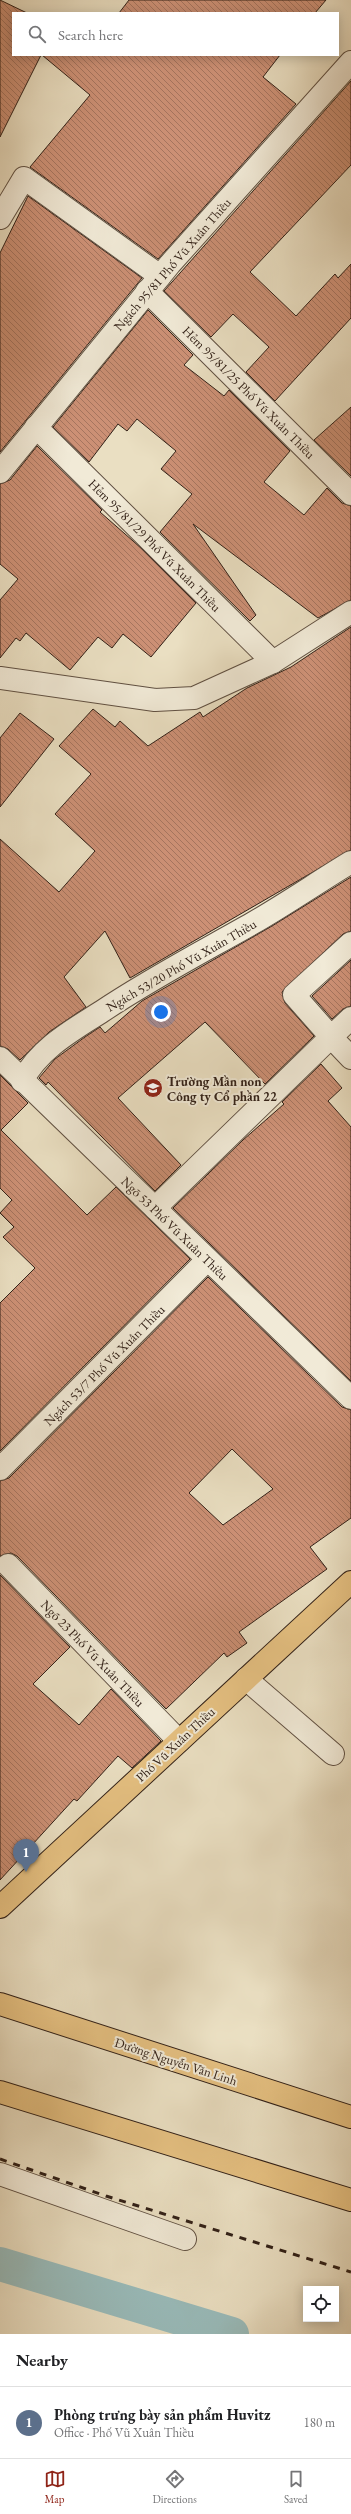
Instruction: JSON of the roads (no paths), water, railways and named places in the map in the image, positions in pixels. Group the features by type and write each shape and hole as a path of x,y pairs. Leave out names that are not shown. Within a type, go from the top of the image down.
{"main road":[{"name":"Phố Vũ Xuân Thiều","path":"0,1907 351,1582"},
{"name":"Đường Nguyễn Văn Linh","path":"0,2004 351,2117"},
{"path":"0,2092 351,2200"}],"street":[{"name":"Ngách 95/81 Phố Vũ Xuân Thiều","path":"0,472 154,283 351,62"},
{"name":"Hẻm 95/81/25 Phố Vũ Xuân Thiều","path":"0,218 24,178 154,283 351,494"},
{"name":"Hẻm 95/81/29 Phố Vũ Xuân Thiều","path":"36,427 273,662"},
{"path":"0,678 156,700 194,698 273,662 351,612"},
{"name":"Ngách 53/20 Phố Vũ Xuân Thiều","path":"22,1081 31,1065 45,1050 74,1029 146,982 254,922 351,862"},
{"path":"351,942 294,996 351,1058"},
{"path":"156,1208 351,1018"},
{"name":"Ngõ 53 Phố Vũ Xuân Thiều","path":"0,1058 22,1081 156,1208 207,1260 351,1398"},
{"name":"Ngách 53/7 Phố Vũ Xuân Thiều","path":"0,1469 207,1260"},
{"name":"Ngõ 23 Phố Vũ Xuân Thiều","path":"8,1565 179,1740"},
{"path":"246,1679 333,1754"},
{"path":"0,2174 185,2239"}],"waterway":[{"path":"0,2264 232,2334"}],"railway":[{"path":"0,2159 106,2196 351,2272"}],"place":[{"name":"Trường Mần non Công ty Cổ phần 22","path":"153,1088"},
{"name":"Phòng trưng bày sản phẩm Huvitz","path":"26,1872"}]}
